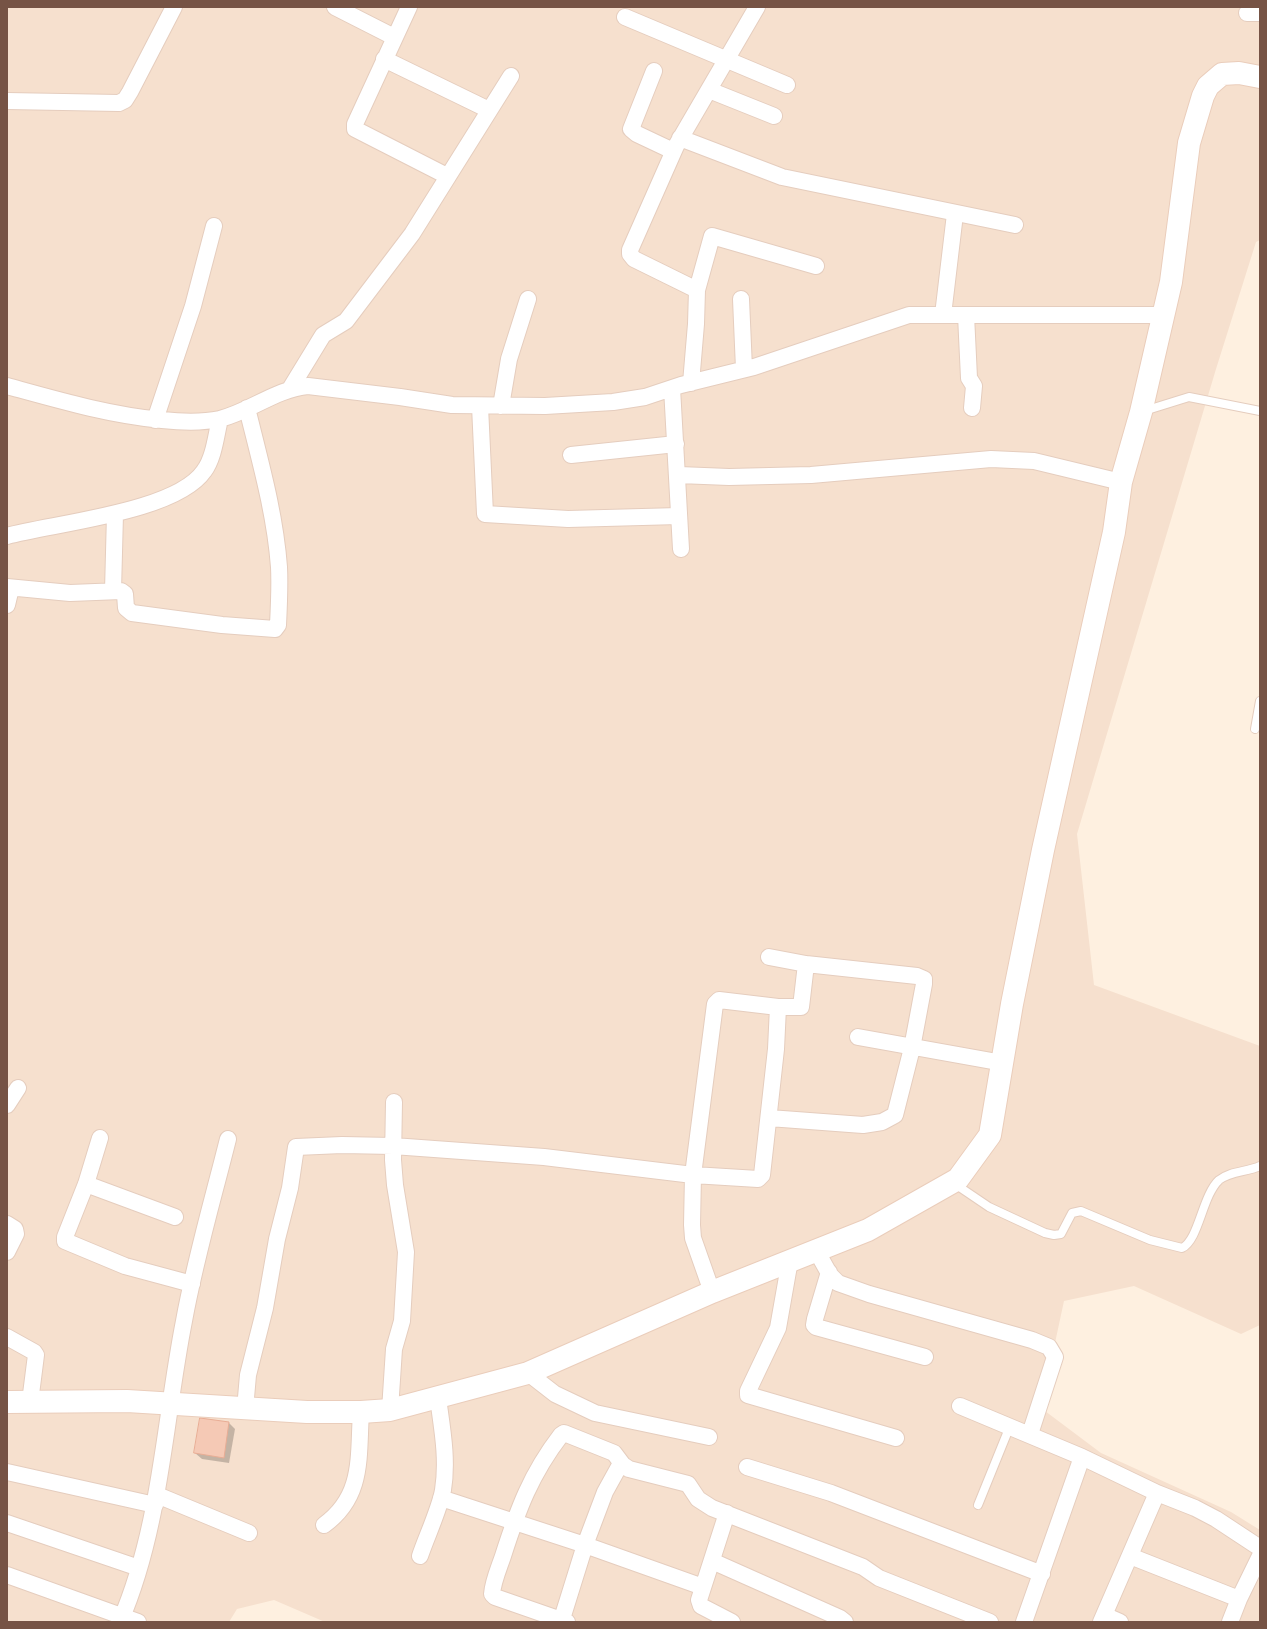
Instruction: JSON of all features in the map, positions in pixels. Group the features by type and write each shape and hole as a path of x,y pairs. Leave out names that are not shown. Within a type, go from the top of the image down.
{"main road":[{"path":"7,1402 127,1401 307,1412 362,1412 390,1410 528,1373 712,1292 868,1230 958,1179 990,1135 1015,989 1056,792 1114,532 1120,482 1141,412 1171,282 1190,143 1203,96 1208,86 1222,74 1239,73 1260,77"}],"street":[{"path":"335,7 394,37"},
{"path":"409,7 355,124 355,129 447,176"},
{"path":"697,290 634,259 630,254 677,144 757,7"},
{"path":"7,102 119,103 123,101 130,92 172,8"},
{"path":"624,17 725,60 787,84"},
{"path":"384,59 489,110"},
{"path":"654,71 631,129 637,134 677,144 782,177 955,214 1015,225"},
{"path":"290,389 323,335 346,321 412,234 511,76"},
{"path":"709,90 774,116"},
{"path":"943,315 955,214"},
{"path":"156,420 192,306 214,226"},
{"path":"691,383 697,290 712,236 816,266"},
{"path":"501,406 509,359 528,299"},
{"path":"741,299 744,369"},
{"path":"966,315 969,378 974,386 972,408"},
{"path":"7,386 103,412 156,420 188,422 220,419 290,389 313,386 452,405 545,406 613,402 635,399 744,369 812,348 904,316 1163,315"},
{"path":"672,388 679,475 681,549"},
{"path":"480,406 486,515 576,520 680,516"},
{"path":"7,605 9,587 70,593 121,591 124,594 126,608 132,613 230,626 271,630 277,628 280,584 275,530 271,505 247,408"},
{"path":"7,536 49,526 115,514 175,494 201,476 209,461 220,419"},
{"path":"571,455 676,444"},
{"path":"679,475 729,477 811,475 992,459 1034,461 1120,482"},
{"path":"113,591 115,514"},
{"path":"769,958 806,964 922,977 924,984 912,1048 896,1115 890,1119 873,1125 769,1118"},
{"path":"712,1292 693,1238 693,1175 716,1001 719,1000 778,1007 801,1007 806,964"},
{"path":"245,1409 250,1363 265,1308 277,1239 290,1188 296,1147 342,1145 393,1146 544,1157 693,1175 754,1180 760,1179 762,1175 769,1118 776,1049 778,1007"},
{"path":"858,1037 912,1048 1003,1063"},
{"path":"7,1105 18,1088"},
{"path":"390,1410 394,1349 402,1322 406,1252 395,1184 393,1146 394,1102"},
{"path":"100,1138 86,1184 65,1241 130,1268 192,1284"},
{"path":"121,1619 139,1568 156,1500 184,1320 228,1139"},
{"path":"86,1184 175,1216"},
{"path":"7,1224 14,1229 16,1234 7,1252"},
{"path":"816,1250 829,1272 838,1283 1032,1340 1050,1347 1055,1357 1030,1434"},
{"path":"790,1260 780,1324 748,1391 748,1395 896,1438"},
{"path":"829,1272 815,1319 814,1325 816,1327 925,1357"},
{"path":"7,1337 36,1354 30,1402"},
{"path":"528,1373 555,1394 595,1413 709,1437"},
{"path":"420,1556 441,1498 444,1484 445,1450 438,1398"},
{"path":"960,1406 1030,1434 1157,1493 1206,1513 1260,1548"},
{"path":"324,1525 341,1509 356,1482 362,1412"},
{"path":"622,1463 612,1484 605,1492 585,1545 563,1621 492,1595 514,1522 537,1468 562,1434 570,1435 614,1453 629,1469 688,1484 702,1502 727,1513 863,1568 879,1578 990,1622"},
{"path":"1024,1622 1082,1457"},
{"path":"747,1467 831,1493 1042,1574"},
{"path":"7,1472 156,1500 249,1533"},
{"path":"1120,1622 1102,1619 1157,1493"},
{"path":"441,1498 585,1545 703,1588"},
{"path":"727,1513 699,1597 701,1606 732,1622"},
{"path":"7,1523 139,1568"},
{"path":"1130,1556 1239,1599"},
{"path":"1230,1622 1239,1599 1260,1556"},
{"path":"712,1561 840,1618 845,1622"},
{"path":"7,1575 121,1619 138,1622"}],"lane":[{"path":"1141,412 1189,397 1260,411"},
{"path":"1255,729 1260,701"},
{"path":"952,1182 989,1207 1045,1233 1054,1235 1061,1234 1072,1213 1081,1211 1150,1240 1182,1248 1190,1241 1206,1200 1216,1183 1229,1174 1260,1166"},
{"path":"978,1505 1010,1426"}],"shaded area":[{"path":"7,7 1260,7 1260,240 1256,242 1216,369 1077,834 1094,985 1260,1046 1260,1325 1241,1334 1134,1286 1064,1301 1041,1408 1101,1453 1231,1512 1260,1530 1260,1622 325,1622 274,1600 237,1609 229,1622 7,1622"}],"building":[{"path":"200,1418 229,1422 224,1458 194,1453"}]}
